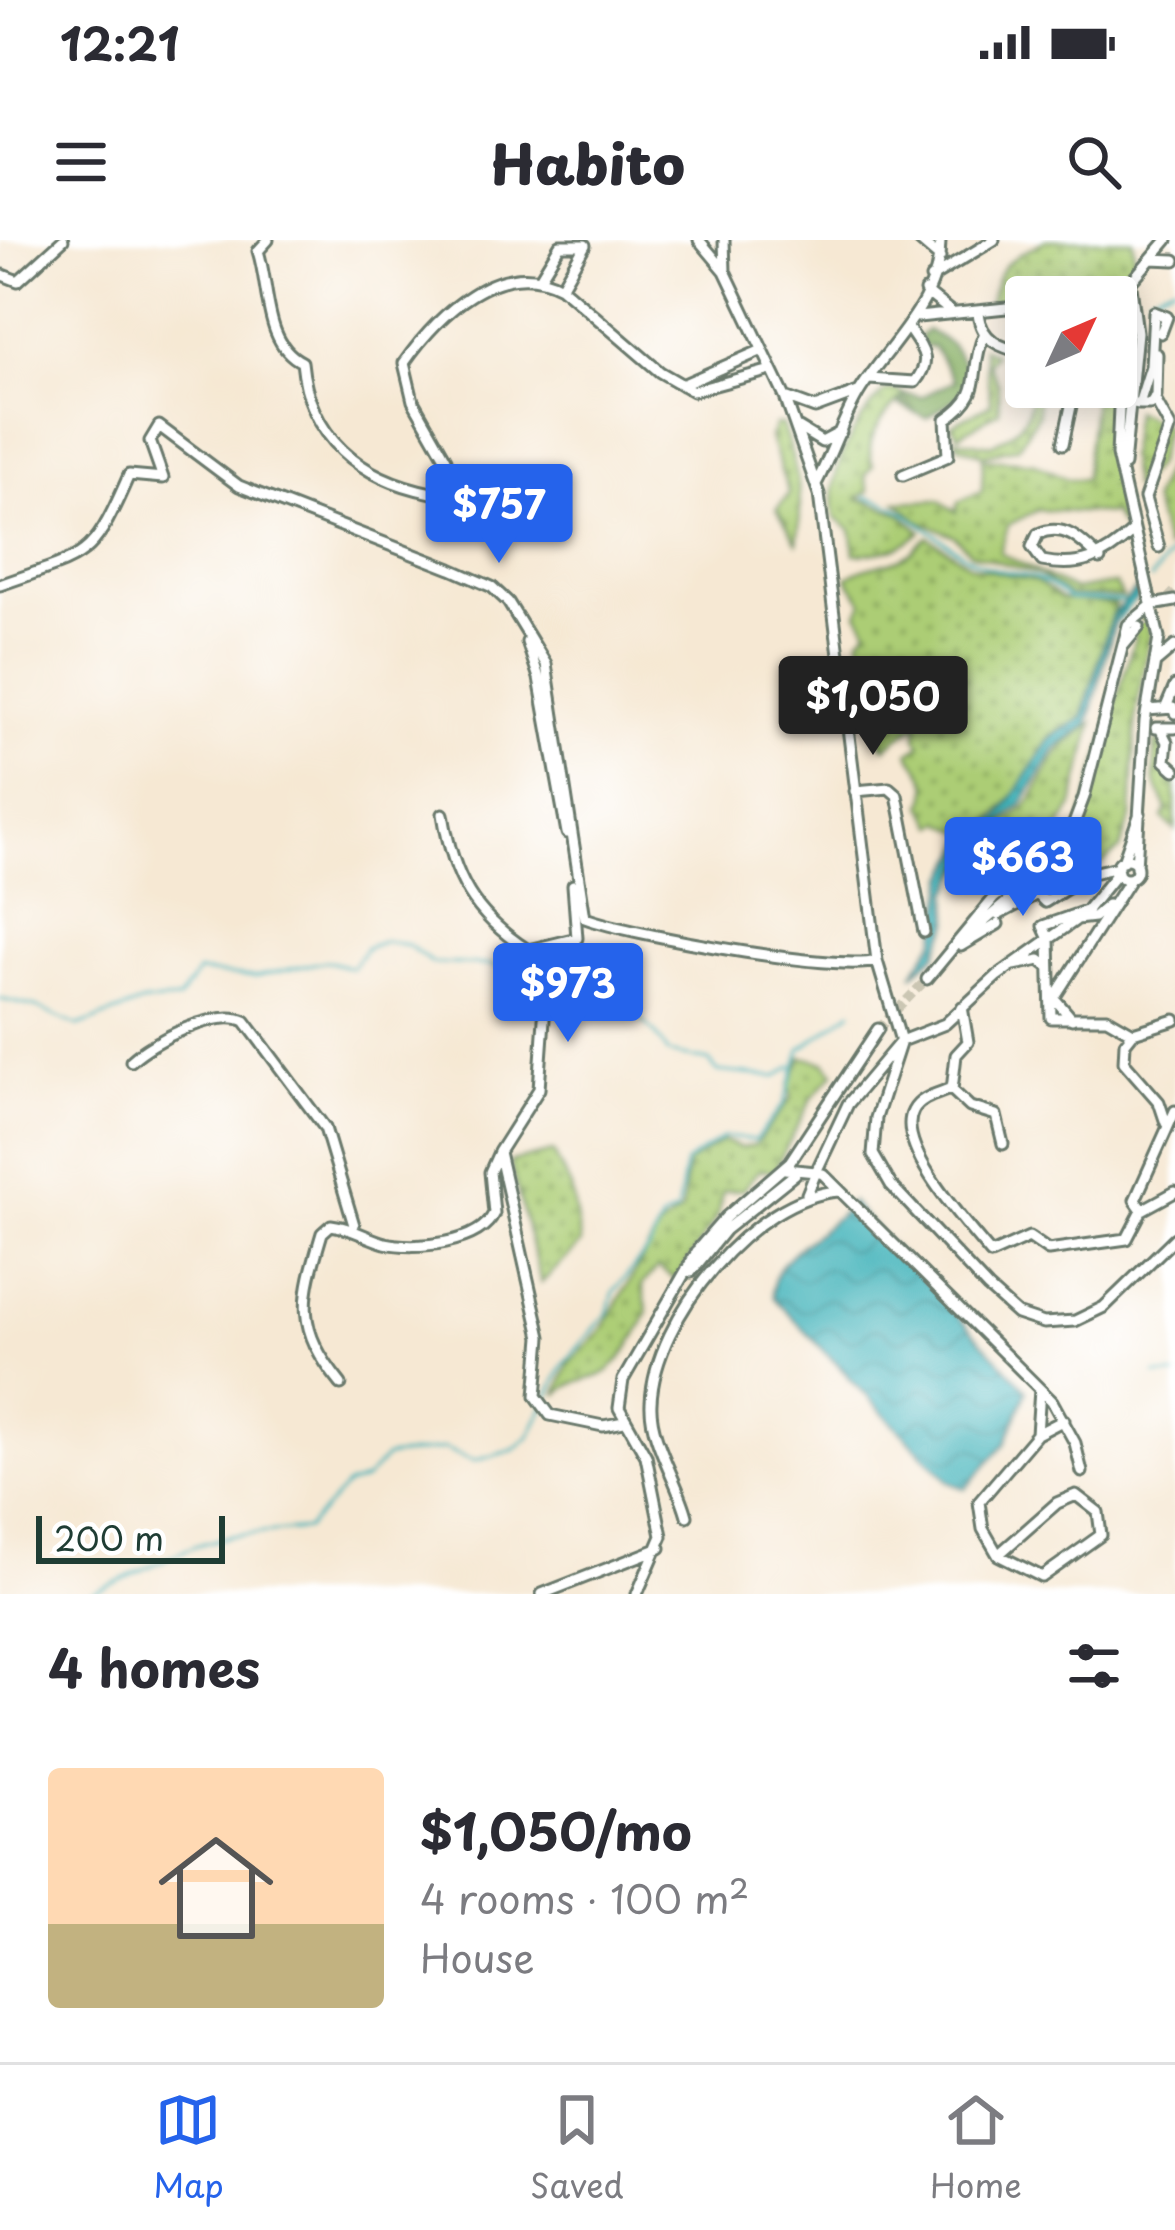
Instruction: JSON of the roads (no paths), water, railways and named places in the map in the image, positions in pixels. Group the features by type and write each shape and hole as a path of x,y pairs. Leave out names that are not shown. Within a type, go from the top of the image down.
{"street":[{"path":"0,274 18,281 63,240"},
{"path":"268,240 258,251 270,289 273,329 286,354 302,362 305,392 333,446 391,485 432,493 449,482 446,459 413,401 404,363 429,327 467,297 515,277 540,278 561,287 693,391 771,370"},
{"path":"699,240 724,271 785,397 816,484 877,961 902,1041 875,1118 873,1154 891,1185 1017,1314 1044,1324 1089,1314 1129,1286 1175,1238"},
{"path":"724,240 724,271"},
{"path":"919,240 940,258"},
{"path":"816,484 860,391 918,317 940,258 940,240"},
{"path":"932,278 994,240"},
{"path":"1136,276 1167,240"},
{"path":"540,278 560,245 585,245 561,287"},
{"path":"1151,259 1175,260"},
{"path":"926,291 950,311"},
{"path":"918,317 1005,310"},
{"path":"903,476 948,456 946,419 966,406 975,391 984,334 978,314"},
{"path":"869,379 915,382 927,367 927,355 908,328"},
{"path":"1137,333 1155,337 1175,333"},
{"path":"984,334 1005,344"},
{"path":"1155,337 1158,378 1154,398 1169,427 1144,498 1159,548"},
{"path":"1148,386 1155,337"},
{"path":"682,385 760,351"},
{"path":"1137,399 1158,378"},
{"path":"785,397 815,408 860,391"},
{"path":"1137,403 1154,398"},
{"path":"1063,444 1071,408"},
{"path":"1072,1019 1054,998 1136,867 1144,728 1159,638 1117,455 1117,408"},
{"path":"1124,476 1132,408"},
{"path":"795,424 822,442 845,429"},
{"path":"0,585 84,554 101,539 129,475 163,478 150,441 159,426 238,486 451,569 492,587 508,602 546,664 585,919 669,939 836,963 877,961"},
{"path":"1100,559 1068,532 1047,530 1038,534 1032,547 1042,561 1064,566 1100,559 1132,532"},
{"path":"1150,600 1172,603 1175,618"},
{"path":"927,980 994,898 1067,842 1084,796 1128,626 1150,600"},
{"path":"1121,649 1139,627"},
{"path":"341,1384 308,1331 304,1292 322,1232 331,1225 354,1225 394,1245 475,1234 494,1214 490,1172 539,1089 546,992 568,962 577,938 566,826 539,678 526,642"},
{"path":"1155,663 1173,646"},
{"path":"1147,710 1170,710 1175,686"},
{"path":"1144,728 1175,728"},
{"path":"1160,728 1167,742 1166,761 1175,770"},
{"path":"855,791 889,788 897,795 924,932"},
{"path":"806,1194 848,1104 902,1041 944,1024 1049,939 1063,922 1088,910 1120,867 1139,813"},
{"path":"443,814 456,867 497,933 528,950 577,938"},
{"path":"1120,867 1127,883"},
{"path":"995,920 1022,889 1136,867"},
{"path":"951,950 1028,896 1042,895 1044,902 1092,872"},
{"path":"1075,916 1094,917 1127,883"},
{"path":"1049,939 1048,1015 1053,1020 1107,1018 1133,1033"},
{"path":"1012,965 1040,960 1048,966"},
{"path":"952,1088 956,1055 968,1042 962,1007"},
{"path":"131,1061 194,1024 228,1015 245,1021 325,1127 354,1225"},
{"path":"1166,1126 1159,1102 1124,1063 1125,1043 1133,1033 1175,1021"},
{"path":"637,1594 660,1548 652,1478 638,1439 624,1422 623,1380 714,1229 790,1171 878,1029"},
{"path":"952,1088 970,1107 996,1115 1004,1144"},
{"path":"952,1088 920,1102 912,1112 910,1137 940,1192 991,1253 1028,1238 1048,1250 1127,1239 1142,1210 1175,1192"},
{"path":"1142,1210 1135,1200 1140,1183 1162,1148 1175,1111"},
{"path":"499,1152 542,1337 536,1396 550,1415 603,1426 624,1422"},
{"path":"790,1171 831,1178 1040,1389 1064,1420 1082,1472"},
{"path":"687,1516 653,1422 653,1381 681,1318 711,1271 740,1239 806,1194 839,1191"},
{"path":"1037,1434 1040,1389"},
{"path":"998,1555 1067,1496 1076,1495 1098,1512 1100,1535 1042,1577 998,1555 983,1529 979,1502 1037,1434 1064,1420"},
{"path":"542,1594 660,1548"}],"water":[{"path":"1136,590 1140,596 1116,617 1088,724 1056,748 1022,804 972,847 949,893 950,923 936,954 912,975 936,939 947,877 967,837 999,818 1051,738 1083,718 1112,615"},
{"path":"851,1202 1027,1390 1006,1443 965,1489 949,1482 774,1298 773,1283 789,1257"}],"waterway":[{"path":"1149,295 1175,284"},
{"path":"866,497 896,508 986,566 1032,577 1069,599 1122,601"},
{"path":"1151,579 1175,548"},
{"path":"1118,621 1133,600"},
{"path":"0,999 36,1007 78,1026 145,1002 178,1000 198,972 255,977 326,961 352,968 366,948 385,941 408,945 432,963 492,965 539,985"},
{"path":"562,1000 593,1000 623,1009 649,1027 668,1053 709,1061 717,1071 776,1077 792,1066"},
{"path":"90,1594 194,1546 230,1536 306,1529 347,1485 365,1480 386,1457 445,1449 474,1461 514,1450 530,1436 563,1365 608,1313 614,1291 650,1247 662,1219 677,1212 685,1163 724,1137 755,1140 784,1104 801,1049 852,1011"},
{"path":"1156,1375 1175,1376"}],"tunnel":[{"path":"1139,627 1175,591"},
{"path":"878,1029 927,979"}]}
